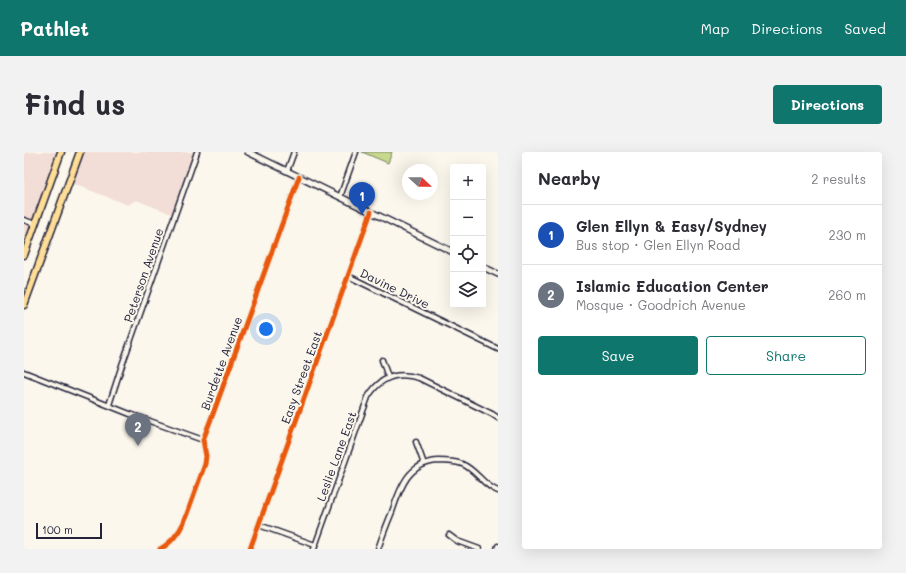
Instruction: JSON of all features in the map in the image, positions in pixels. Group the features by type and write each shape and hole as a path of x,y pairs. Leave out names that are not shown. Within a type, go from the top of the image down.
{"main road":[{"path":"24,254 61,152"},
{"path":"24,305 80,152"}],"street":[{"name":"Peterson Avenue","path":"109,405 197,152"},
{"path":"248,152 450,251"},
{"path":"288,171 294,152"},
{"path":"340,197 356,152"},
{"name":"Burdette Avenue","path":"160,549 174,538 180,531 184,522 205,464 206,456 203,440 299,177"},
{"name":"Easy Street East","path":"250,549 370,212"},
{"path":"24,220 35,224"},
{"path":"486,268 498,274"},
{"name":"Davine Drive","path":"348,276 498,349"},
{"path":"382,360 388,377 405,374 418,378 498,418"},
{"path":"24,372 130,414 203,440"},
{"name":"Leslie Lane East","path":"315,547 368,397 373,388 388,377"},
{"path":"416,442 424,464"},
{"path":"378,549 400,488 410,474 424,464 431,461 444,461 463,464 475,473 489,487 498,491"},
{"path":"259,525 315,547"},
{"path":"449,535 457,541 479,549"}],"shaded area":[{"path":"24,152 59,152 34,221 24,217"},
{"path":"82,152 196,152 174,215 136,200 128,205 71,183"},
{"path":"24,221 33,225 24,251"}],"green space":[{"path":"362,152 392,152 388,163"}],"cycle path":[{"path":"160,549 174,538 184,522 205,464 206,456 203,440 299,177"},
{"path":"250,549 371,212"}],"place":[{"name":"Glen Ellyn & Easy/Sydney","path":"362,215"},
{"name":"Islamic Education Center","path":"138,446"}]}
